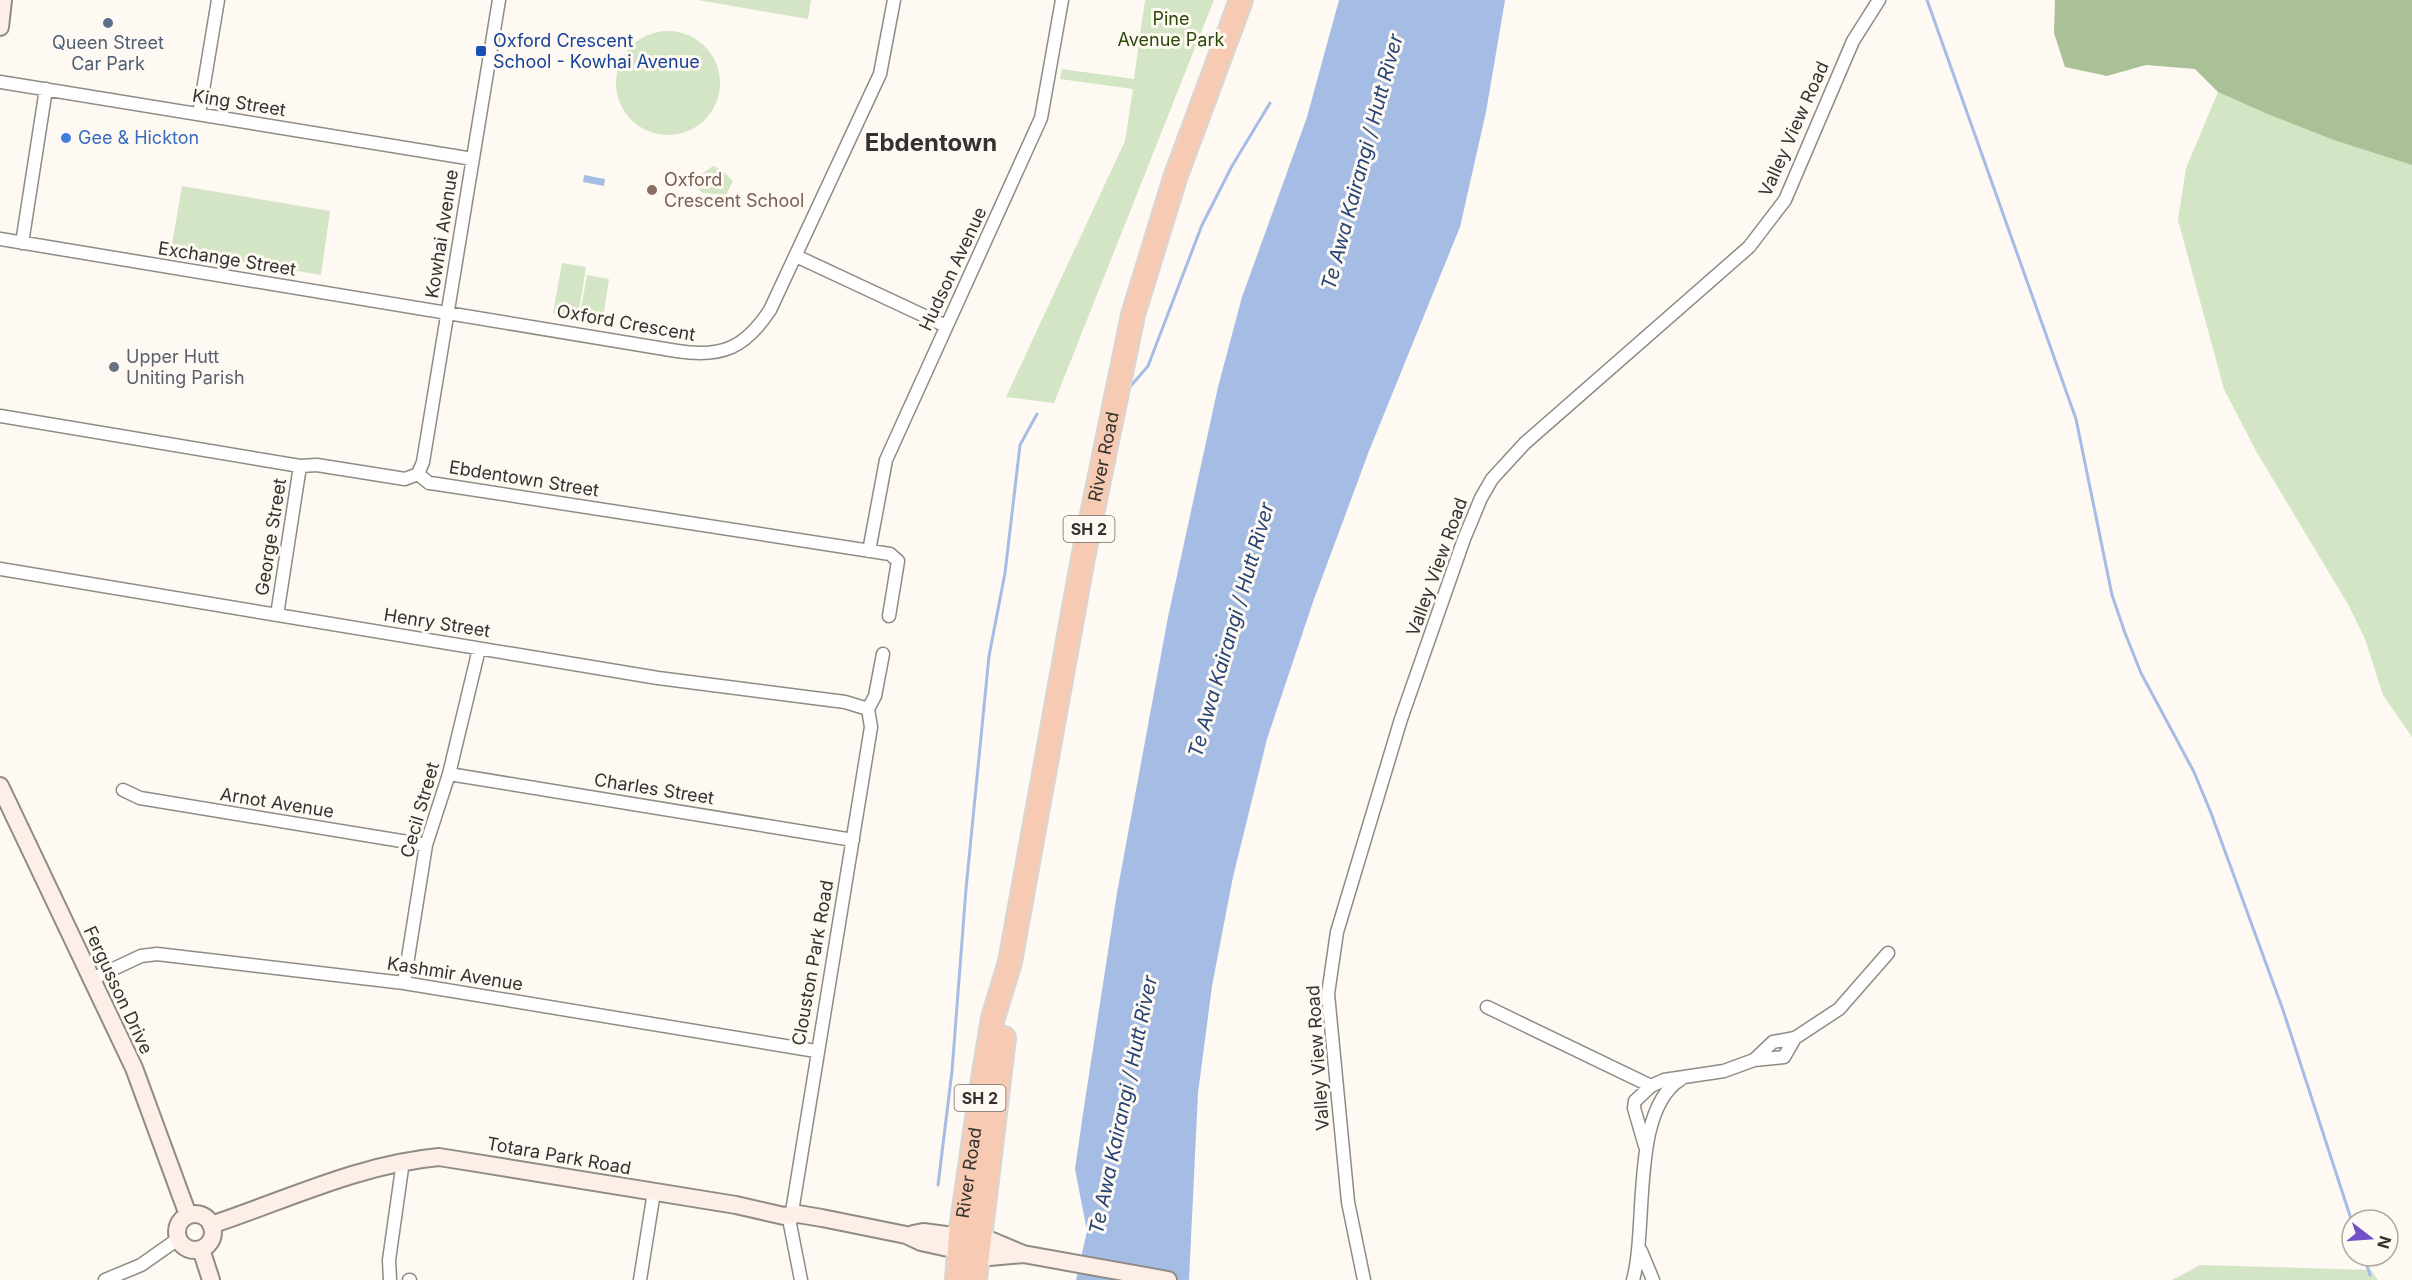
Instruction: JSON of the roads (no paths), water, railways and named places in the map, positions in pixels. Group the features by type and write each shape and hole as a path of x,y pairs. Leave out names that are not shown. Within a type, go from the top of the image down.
{"highway":[{"name":"River Road","path":"957,1280 969,1245 993,1018 1010,962 1083,558 1133,315 1175,178 1241,0"},
{"name":"River Road","path":"969,1245 975,1280"}],"street":[{"path":"0,27 3,0"},
{"path":"199,114 218,0"},
{"name":"Oxford Crescent","path":"448,313 708,355 735,346 759,326 770,310 880,74 894,0"},
{"name":"Hudson Avenue","path":"869,551 886,460 1041,118 1062,0"},
{"name":"Valley View Road","path":"1364,1280 1348,1202 1328,994 1337,932 1401,719 1480,498 1506,460 1749,247 1767,226 1785,200 1853,41 1879,0"},
{"name":"Kowhai Avenue","path":"417,474 423,462 448,313 495,1"},
{"name":"King Street","path":"0,82 473,159"},
{"path":"22,243 46,89"},
{"name":"Exchange Street","path":"0,239 448,313"},
{"path":"796,256 946,326"},
{"name":"Ebdentown Street","path":"0,416 300,466 317,465 405,479 417,474 429,483 890,554 898,561 889,616"},
{"name":"George Street","path":"277,615 300,466"},
{"name":"Henry Street","path":"0,569 751,692 845,702 868,709"},
{"name":"Cecil Street","path":"404,983 426,845 449,774 479,649"},
{"name":"Clouston Park Road","path":"801,1280 790,1224 816,1051 871,727 868,709 875,696 883,654"},
{"name":"Charles Street","path":"449,774 853,840"},
{"name":"Fergusson Drive","path":"0,786 134,1068 188,1215"},
{"name":"Arnot Avenue","path":"123,790 140,798 426,845"},
{"path":"1754,1060 1773,1042 1795,1038 1839,1008 1888,953"},
{"name":"Kashmir Avenue","path":"92,979 141,956 157,954 404,983 816,1051"},
{"path":"1486,1006 1651,1086"},
{"path":"1645,1146 1634,1108 1635,1101 1651,1086 1664,1080 1724,1071 1754,1060 1784,1057 1795,1038"},
{"path":"1633,1280 1640,1244 1645,1146 1665,1092 1682,1078"},
{"name":"Totara Park Road","path":"212,1225 374,1168 403,1161 439,1157 906,1235 923,1232 969,1245 989,1257 1023,1254 1168,1280"},
{"path":"390,1280 389,1260 403,1161"},
{"path":"640,1280 654,1192"},
{"path":"188,1215 202,1215 212,1225 212,1237 201,1249 188,1249 178,1239 179,1223 188,1215"},
{"path":"105,1280 141,1265 178,1239"},
{"path":"1640,1244 1648,1272 1653,1280"},
{"path":"201,1249 211,1280"}],"water":[{"name":"Te Awa Kairangi / Hutt River","path":"1339,0 1505,0 1486,112 1460,227 1369,451 1313,602 1267,739 1233,877 1212,986 1198,1093 1189,1280 1076,1280 1087,1231 1075,1169 1117,893 1168,617 1218,387 1242,297 1307,117"},
{"path":"584,175 605,179 604,186 583,182"}],"waterway":[{"path":"1927,0 2076,419 2112,595 2125,633 2141,673 2194,772 2211,813 2283,1010 2347,1208"},
{"path":"1129,388 1148,366 1202,225 1232,166 1270,103"},
{"path":"938,1185 952,1071 966,889 989,656 1005,573 1020,445 1037,414"},
{"path":"2368,1268 2370,1275"}],"place":[{"name":"Queen Street Car Park","path":"108,23"},
{"name":"Oxford Crescent School - Kowhai Avenue","path":"481,51"},
{"name":"Gee & Hickton","path":"66,138"},
{"name":"Oxford Crescent School","path":"652,190"},
{"name":"Upper Hutt Uniting Parish","path":"114,367"}],"district":[{"name":"Ebdentown","path":"931,143"}],"park label":[{"name":"Pine Avenue Park","path":"1171,29"}]}
